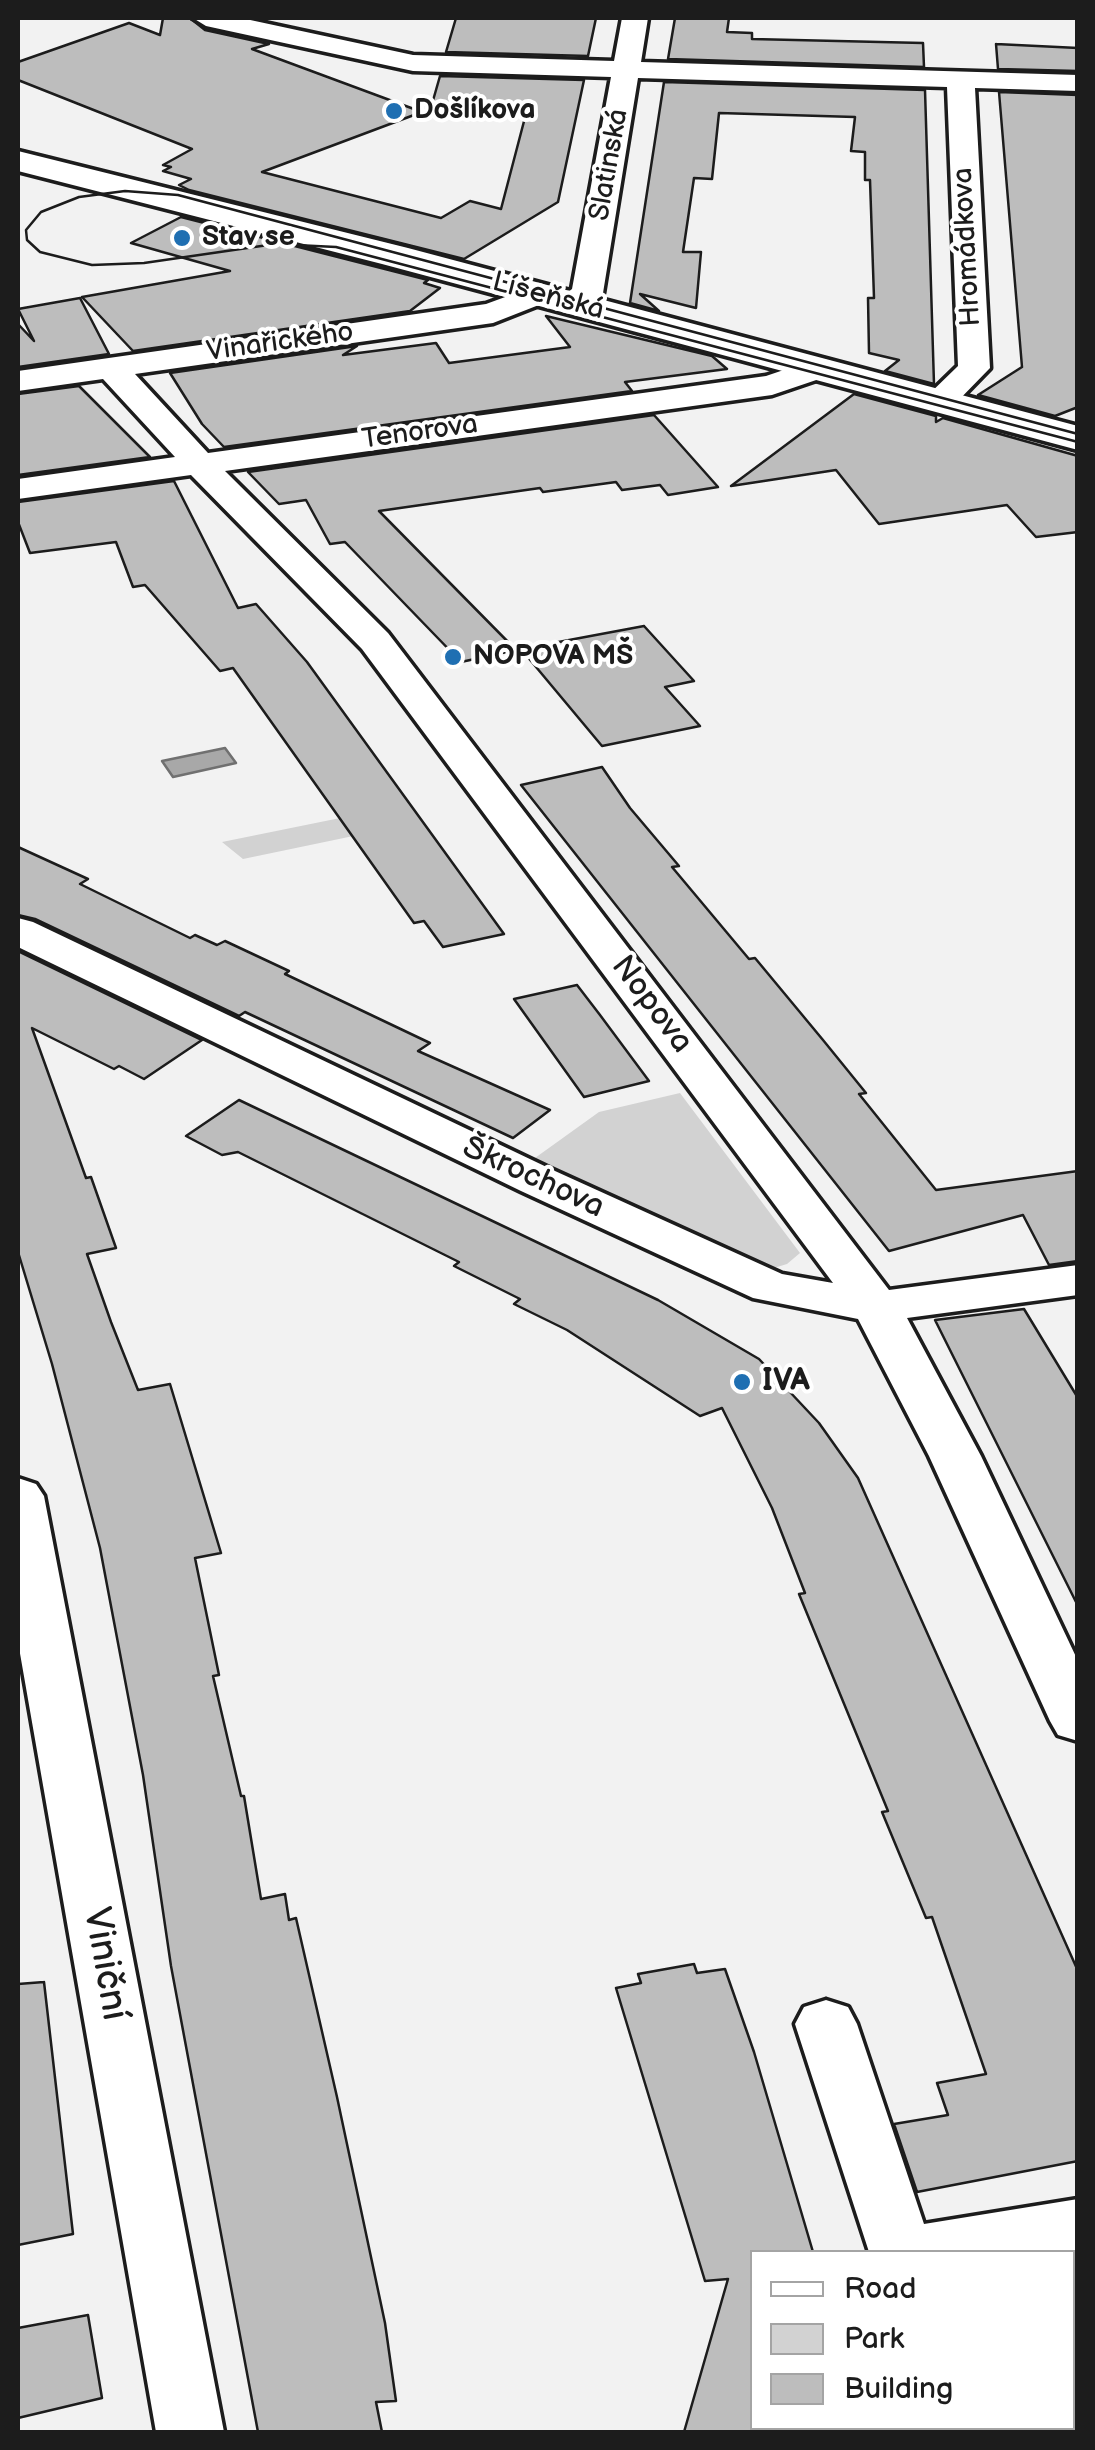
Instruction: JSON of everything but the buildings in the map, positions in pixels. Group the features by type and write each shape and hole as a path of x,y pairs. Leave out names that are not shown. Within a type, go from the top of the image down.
{"street":[{"path":"206,18 413,63 1078,83"},
{"name":"Slatinská","path":"554,299 588,292 635,18"},
{"path":"334,47 367,26"},
{"name":"Hromádkova","path":"940,400 974,368 960,80"},
{"name":"Líšeňská","path":"18,161 1078,438"},
{"name":"Vinařického","path":"18,381 493,313 554,299"},
{"name":"Nopova","path":"111,368 374,642 876,1307 955,1456 1078,1721"},
{"name":"Tenorova","path":"18,489 772,385 819,368"},
{"name":"Škrochova","path":"18,931 746,1278 790,1292 876,1307 1078,1280"},
{"name":"Viniční","path":"18,1496 190,2432"},
{"path":"826,2024 900,2250"},
{"path":"931,2250 1078,2226"}],"green space":[{"path":"350,816 363,834 243,859 222,842"},
{"path":"680,1093 800,1253 787,1264 767,1270 528,1163 599,1112"}],"shaded area":[{"path":"225,748 236,763 173,777 162,761"}],"tram line":[{"path":"1078,434 178,195 125,191 79,197 41,212 26,230 27,240 40,252 92,265 144,263 275,244 336,247 1078,442"}],"place":[{"name":"Došlíkova","path":"394,111"},
{"name":"Stav se","path":"182,238"},
{"name":"NOPOVA MŠ","path":"453,657"},
{"name":"IVA","path":"742,1382"}]}
